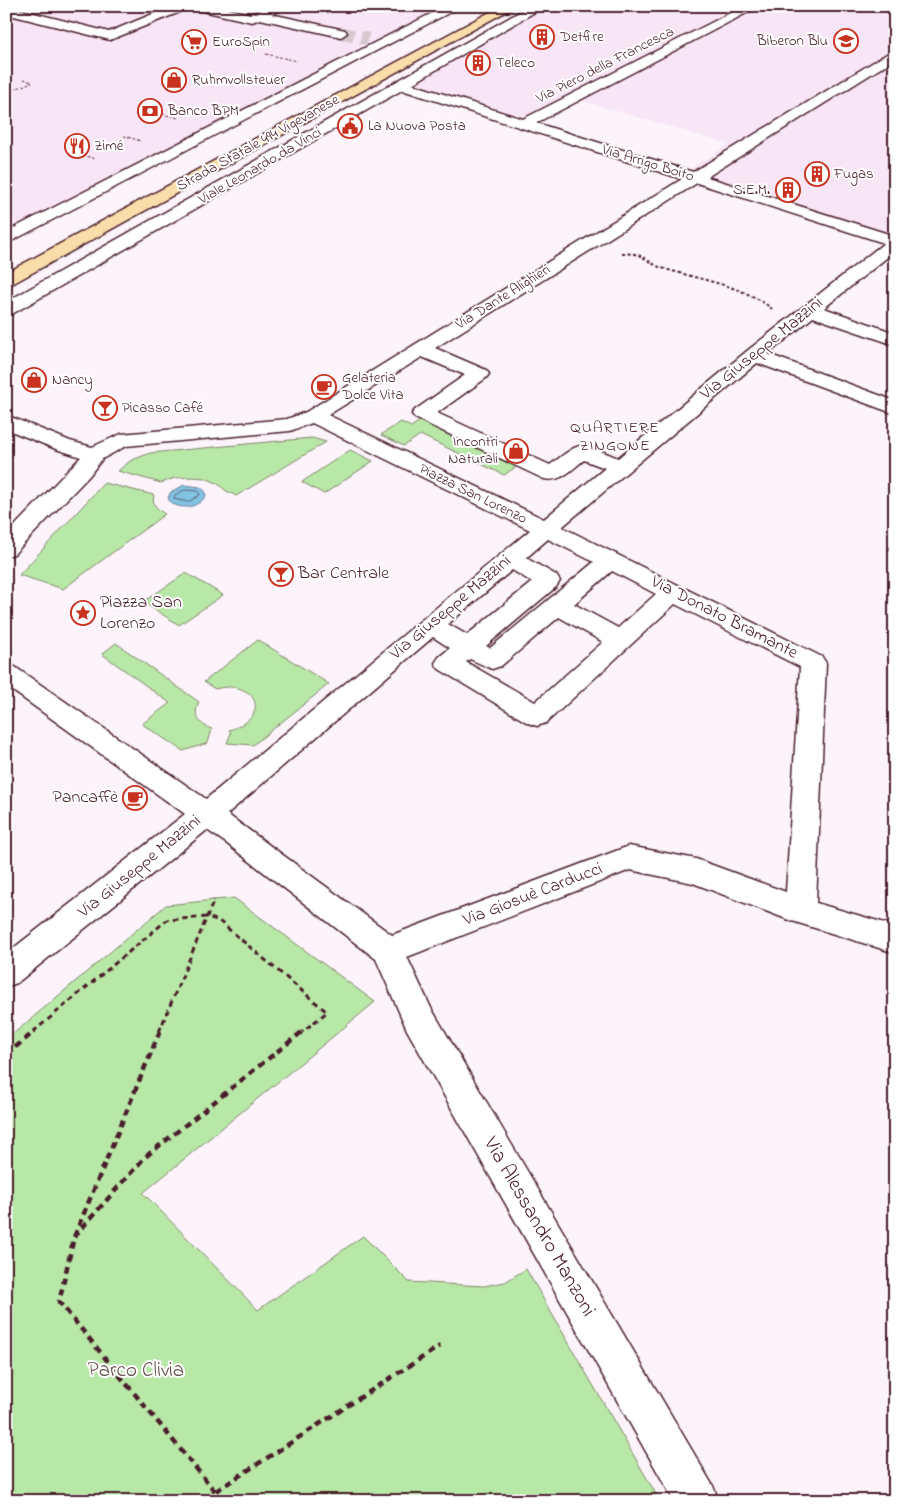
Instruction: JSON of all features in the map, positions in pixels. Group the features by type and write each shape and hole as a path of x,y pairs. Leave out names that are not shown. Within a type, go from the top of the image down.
{"main road":[{"name":"Strada Statale 494 Vigevanese","path":"33,249 490,6"},
{"name":"Strada Statale 494 Vigevanese","path":"6,280 510,6"}],"street":[{"path":"6,10 110,36 176,8 166,6"},
{"path":"204,6 202,7 252,18 279,6"},
{"name":"Viale Leonardo da Vinci","path":"6,310 539,6"},
{"name":"Via Piero della Francesca","path":"524,124 754,6"},
{"path":"428,8 451,9"},
{"path":"6,239 451,9"},
{"path":"260,15 341,33"},
{"path":"6,17 76,35"},
{"path":"368,39 386,42"},
{"name":"Via Dante Alighieri","path":"313,416 420,349 630,224 693,178 895,53"},
{"name":"Via Arrigo Boito","path":"400,85 895,241"},
{"name":"Via Giuseppe Mazzini","path":"6,973 262,770 431,624 754,355 819,297 895,241"},
{"path":"819,297 895,338"},
{"path":"420,349 479,374 422,414 552,474 582,451 621,467"},
{"path":"754,355 895,408"},
{"path":"6,549 81,471 94,454 121,440 290,425 313,416"},
{"name":"Piazza San Lorenzo","path":"313,416 547,529"},
{"path":"6,421 63,445 94,454"},
{"name":"Via Donato Bramante","path":"547,529 813,663 800,911"},
{"path":"510,559 548,581 448,663 537,716 673,592"},
{"path":"473,678 610,561"},
{"path":"558,606 620,640"},
{"path":"431,624 492,660"},
{"path":"6,673 236,835 388,950"},
{"name":"Via Giosuè Carducci","path":"388,950 629,858 696,871 800,911 895,940"},
{"name":"Via Alessandro Manzoni","path":"388,950 419,1019 698,1501"}],"path":[{"path":"266,54 304,63"},
{"path":"6,92 32,82 24,79"},
{"path":"162,114 178,118"},
{"path":"79,154 96,159"},
{"path":"619,254 633,253 672,271 721,284 760,299 776,310"},
{"path":"214,900 74,1237 59,1302 223,1501"},
{"path":"6,1055 167,920 207,916 218,921 327,1012 144,1158 74,1237"},
{"path":"216,1492 440,1346"}],"shaded area":[{"path":"6,6 451,6 6,235"},
{"path":"548,6 895,6 895,232 889,233 688,170 729,144 566,96 523,117 515,118 407,84"}],"green space":[{"path":"421,420 519,465 504,475 420,435 404,446 381,435 401,422 411,427"},
{"path":"312,438 326,442 236,496 217,483 205,478 175,478 161,483 118,471 130,461 150,453"},
{"path":"350,450 373,461 324,494 302,482"},
{"path":"104,483 154,495 154,504 165,514 63,589 19,575"},
{"path":"186,573 223,595 179,625 143,602"},
{"path":"258,640 329,684 253,745 227,743 231,733 229,730 243,724 252,717 255,708 254,700 241,689 229,687 215,689 204,682"},
{"path":"116,643 199,702 196,711 198,719 212,729 208,743 183,751 142,724 170,703 102,654"},
{"name":"Parco Clivia","path":"234,898 375,1002 143,1193 258,1310 363,1236 409,1282 484,1286 505,1282 526,1269 660,1501 6,1501 6,1040 166,905"}],"water":[{"path":"184,485 200,487 205,491 206,496 190,507 180,507 171,503 168,498 170,493"}],"tunnel":[{"path":"418,6 428,8"},
{"path":"341,33 368,39"}],"place":[{"name":"Detfire","path":"542,37"},
{"name":"Biberon Blu","path":"846,41"},
{"name":"EuroSpin","path":"194,42"},
{"name":"Teleco","path":"478,63"},
{"name":"Ruhmvollsteuer","path":"174,80"},
{"name":"Banco BPM","path":"150,111"},
{"name":"La Nuova Posta","path":"350,126"},
{"name":"Zimé","path":"77,146"},
{"name":"Fugas","path":"817,174"},
{"name":"S.E.M.","path":"788,190"},
{"name":"Nancy","path":"34,380"},
{"name":"Gelateria Dolce Vita","path":"324,387"},
{"name":"Picasso Café","path":"105,408"},
{"name":"Incontri Naturali","path":"516,451"},
{"name":"Bar Centrale","path":"281,574"},
{"name":"Piazza San Lorenzo","path":"83,613"},
{"name":"Pancaffè","path":"135,798"}],"district":[{"name":"QUARTIERE ZINGONE","path":"615,437"}]}
